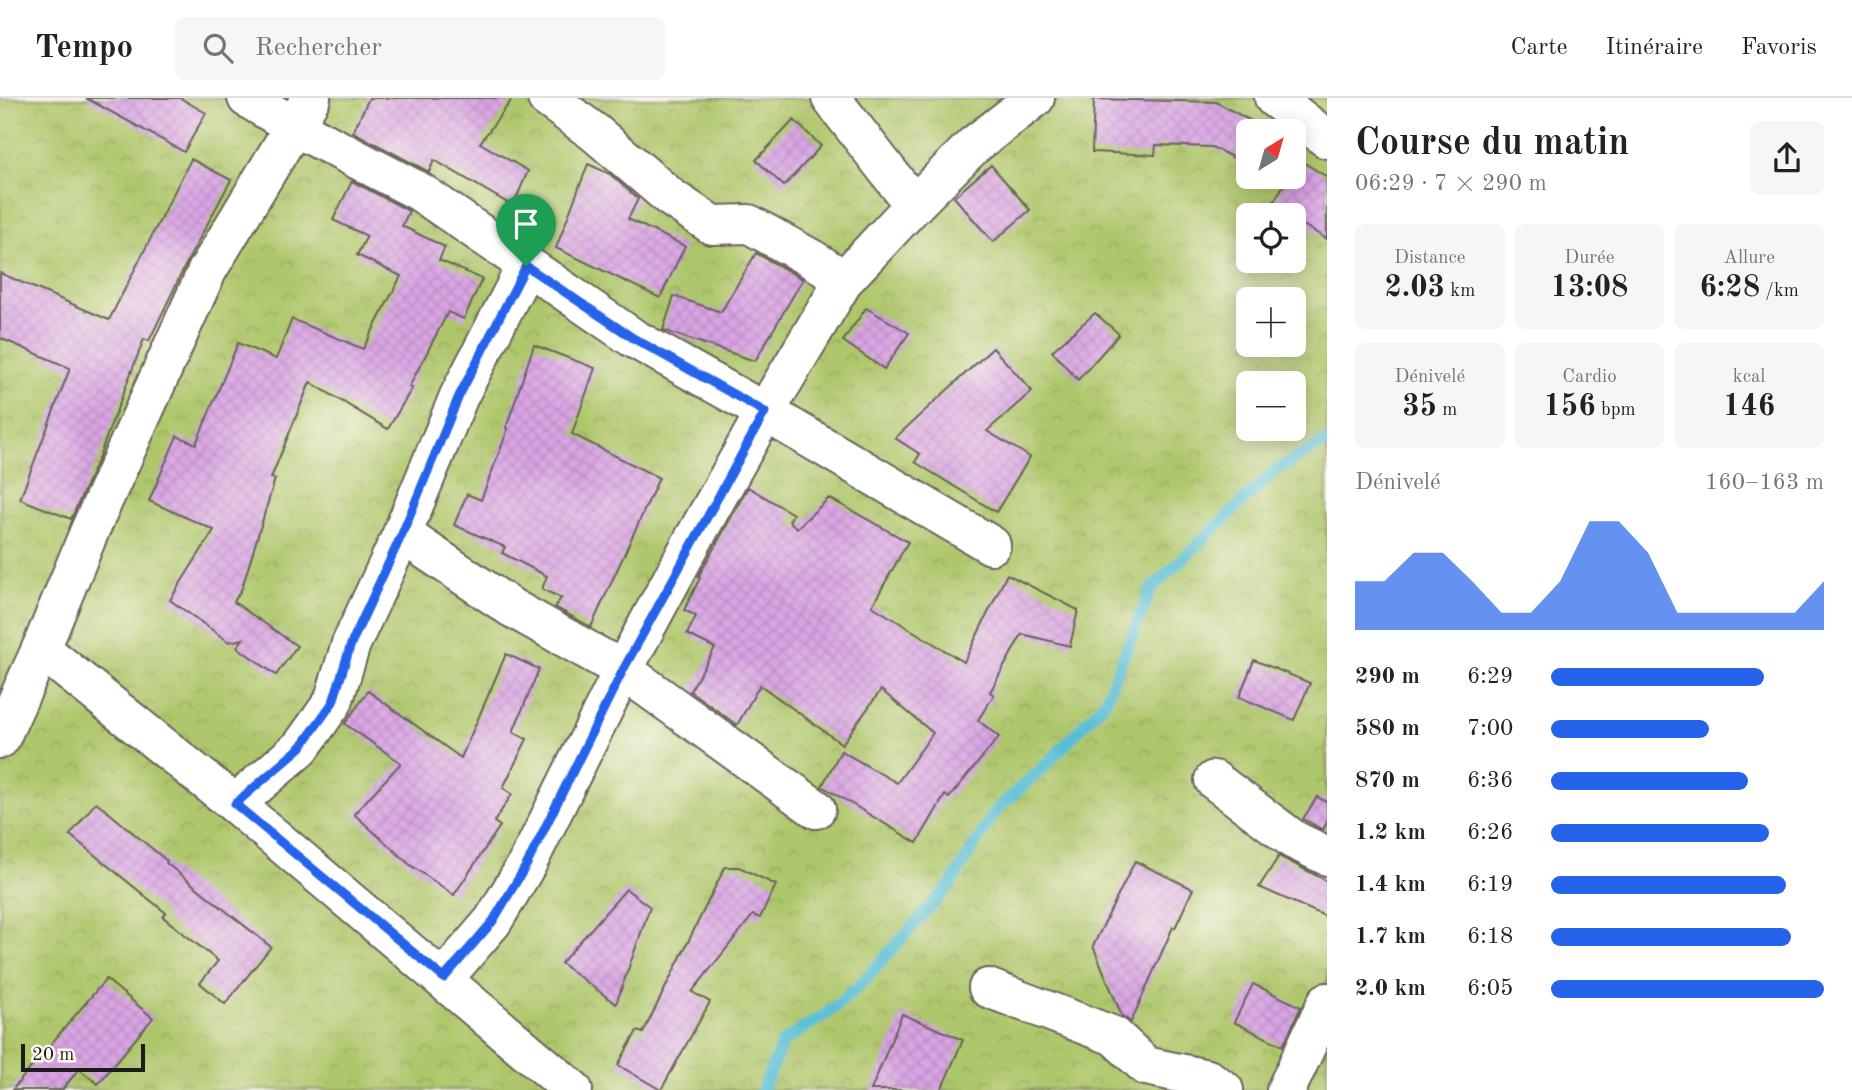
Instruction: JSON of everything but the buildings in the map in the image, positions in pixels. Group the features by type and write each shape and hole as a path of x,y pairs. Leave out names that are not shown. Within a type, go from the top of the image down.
{"street":[{"path":"247,98 303,113 633,338 765,412 990,545"},
{"path":"547,98 594,132 670,197 712,225 749,224 845,279"},
{"path":"831,98 914,205"},
{"path":"444,978 493,921 527,864 623,670 765,412 845,279 974,145 1035,98"},
{"path":"1285,101 1327,139"},
{"path":"0,739 90,530 207,271 303,113"},
{"path":"235,804 301,747 333,702 351,644 402,534 459,396 526,266"},
{"path":"402,534 512,608 623,670 816,809"},
{"path":"0,687 41,649"},
{"path":"41,649 235,804 444,978 573,1090"},
{"path":"1214,780 1294,840 1327,856"},
{"path":"988,988 1114,1036 1146,1066 1208,1079 1224,1090"},
{"path":"1286,1090 1327,1002"}],"green space":[{"path":"0,98 1327,98 1327,1090 0,1090"}],"waterway":[{"path":"762,1090 783,1042 829,1012 860,985 951,884 996,810 1048,763 1104,703 1152,588 1276,470 1327,441"}],"route":[{"path":"526,266 633,338 765,412 623,670 527,864 493,921 444,978 235,804 301,747 333,702 351,644 433,464 459,396 526,266"}]}
